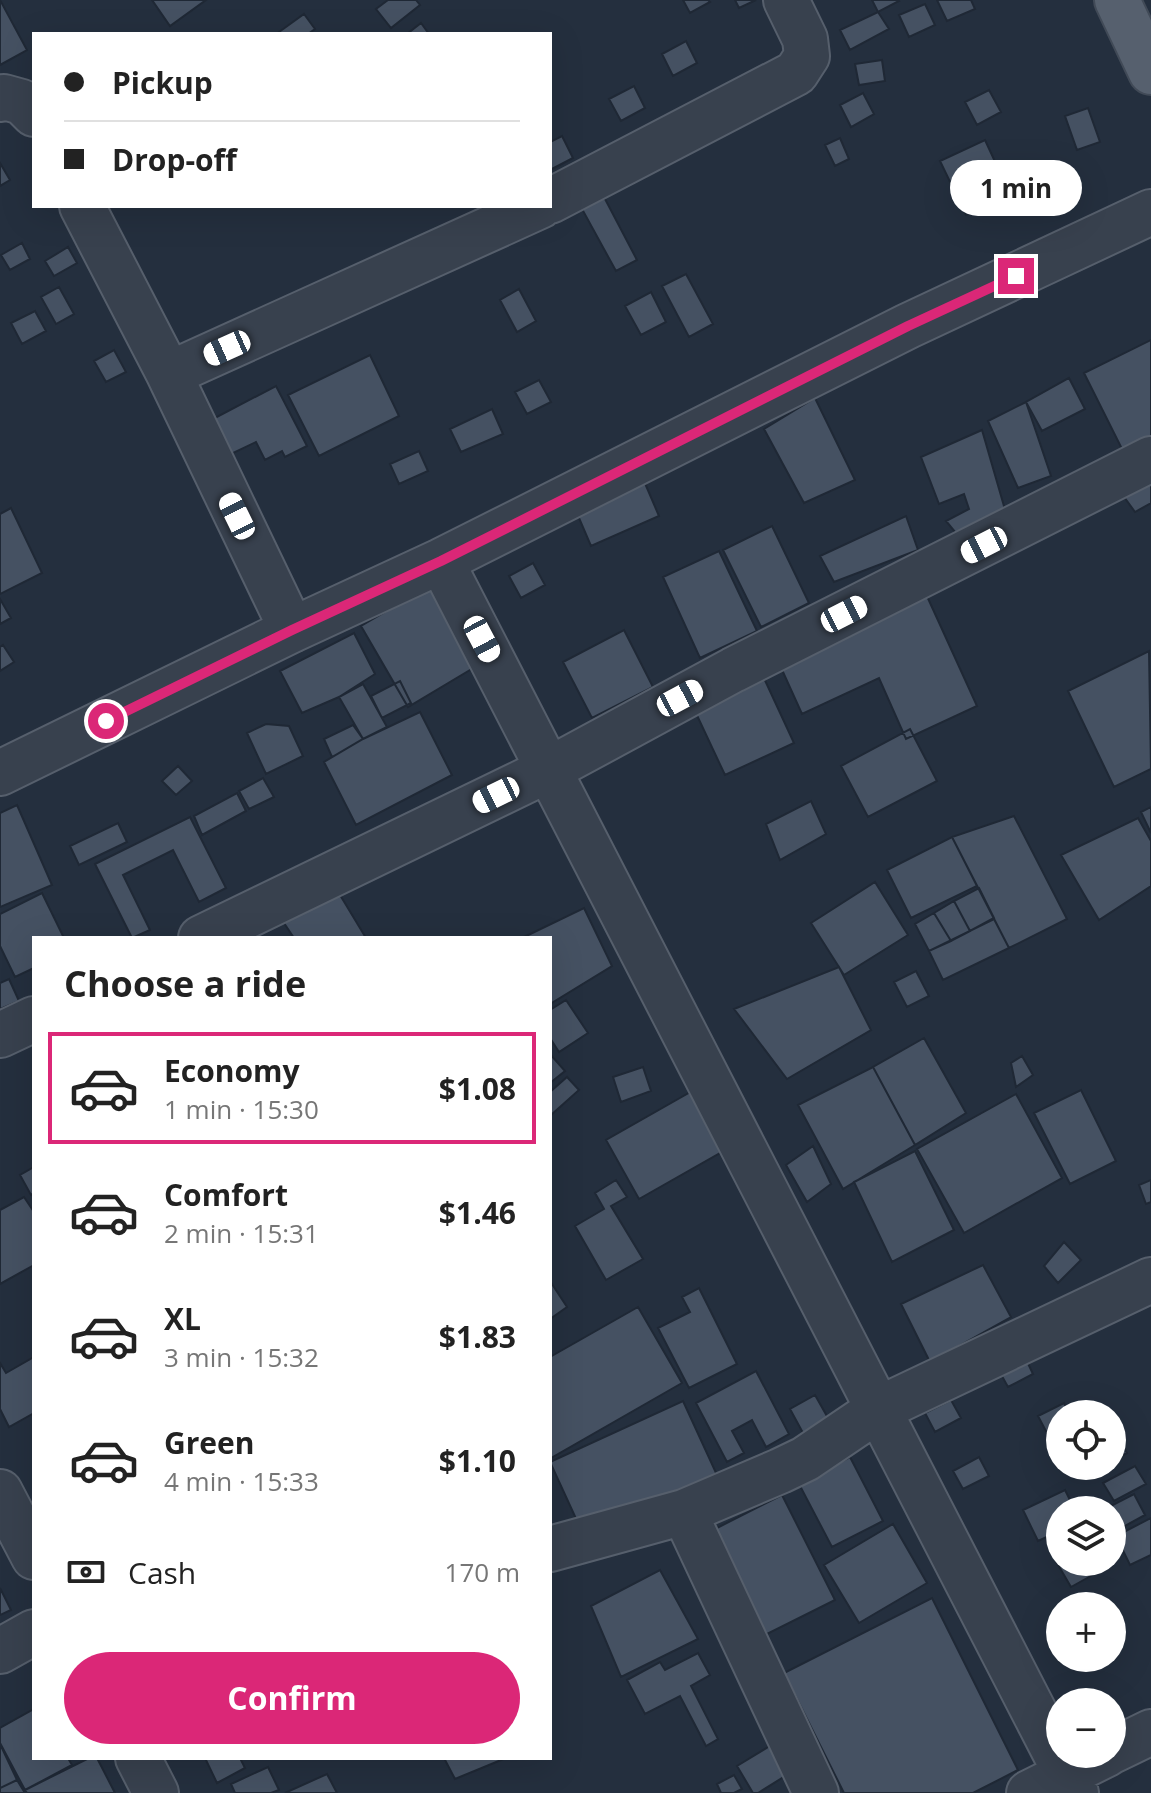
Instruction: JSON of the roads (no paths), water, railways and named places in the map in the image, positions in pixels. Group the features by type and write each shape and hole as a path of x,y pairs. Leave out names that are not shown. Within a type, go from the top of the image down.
{"main road":[{"path":"1117,0 1151,72"}],"street":[{"path":"552,200 796,73 807,56 805,39 786,0"},
{"path":"0,99 4,97 22,102 32,112"},
{"path":"83,208 169,374 292,630"},
{"path":"169,374 536,208"},
{"path":"0,773 441,561 908,326 1151,212"},
{"path":"205,936 550,769 733,670 1151,459"},
{"path":"441,561 879,1409 1057,1787 1087,1768"},
{"path":"0,1035 32,1020"},
{"path":"552,1548 684,1512 805,1459 879,1409 1151,1280"},
{"path":"0,1492 32,1553"},
{"path":"684,1512 816,1793"},
{"path":"0,1651 32,1633"},
{"path":"1126,1745 1151,1732"},
{"path":"139,1760 156,1793"}]}
